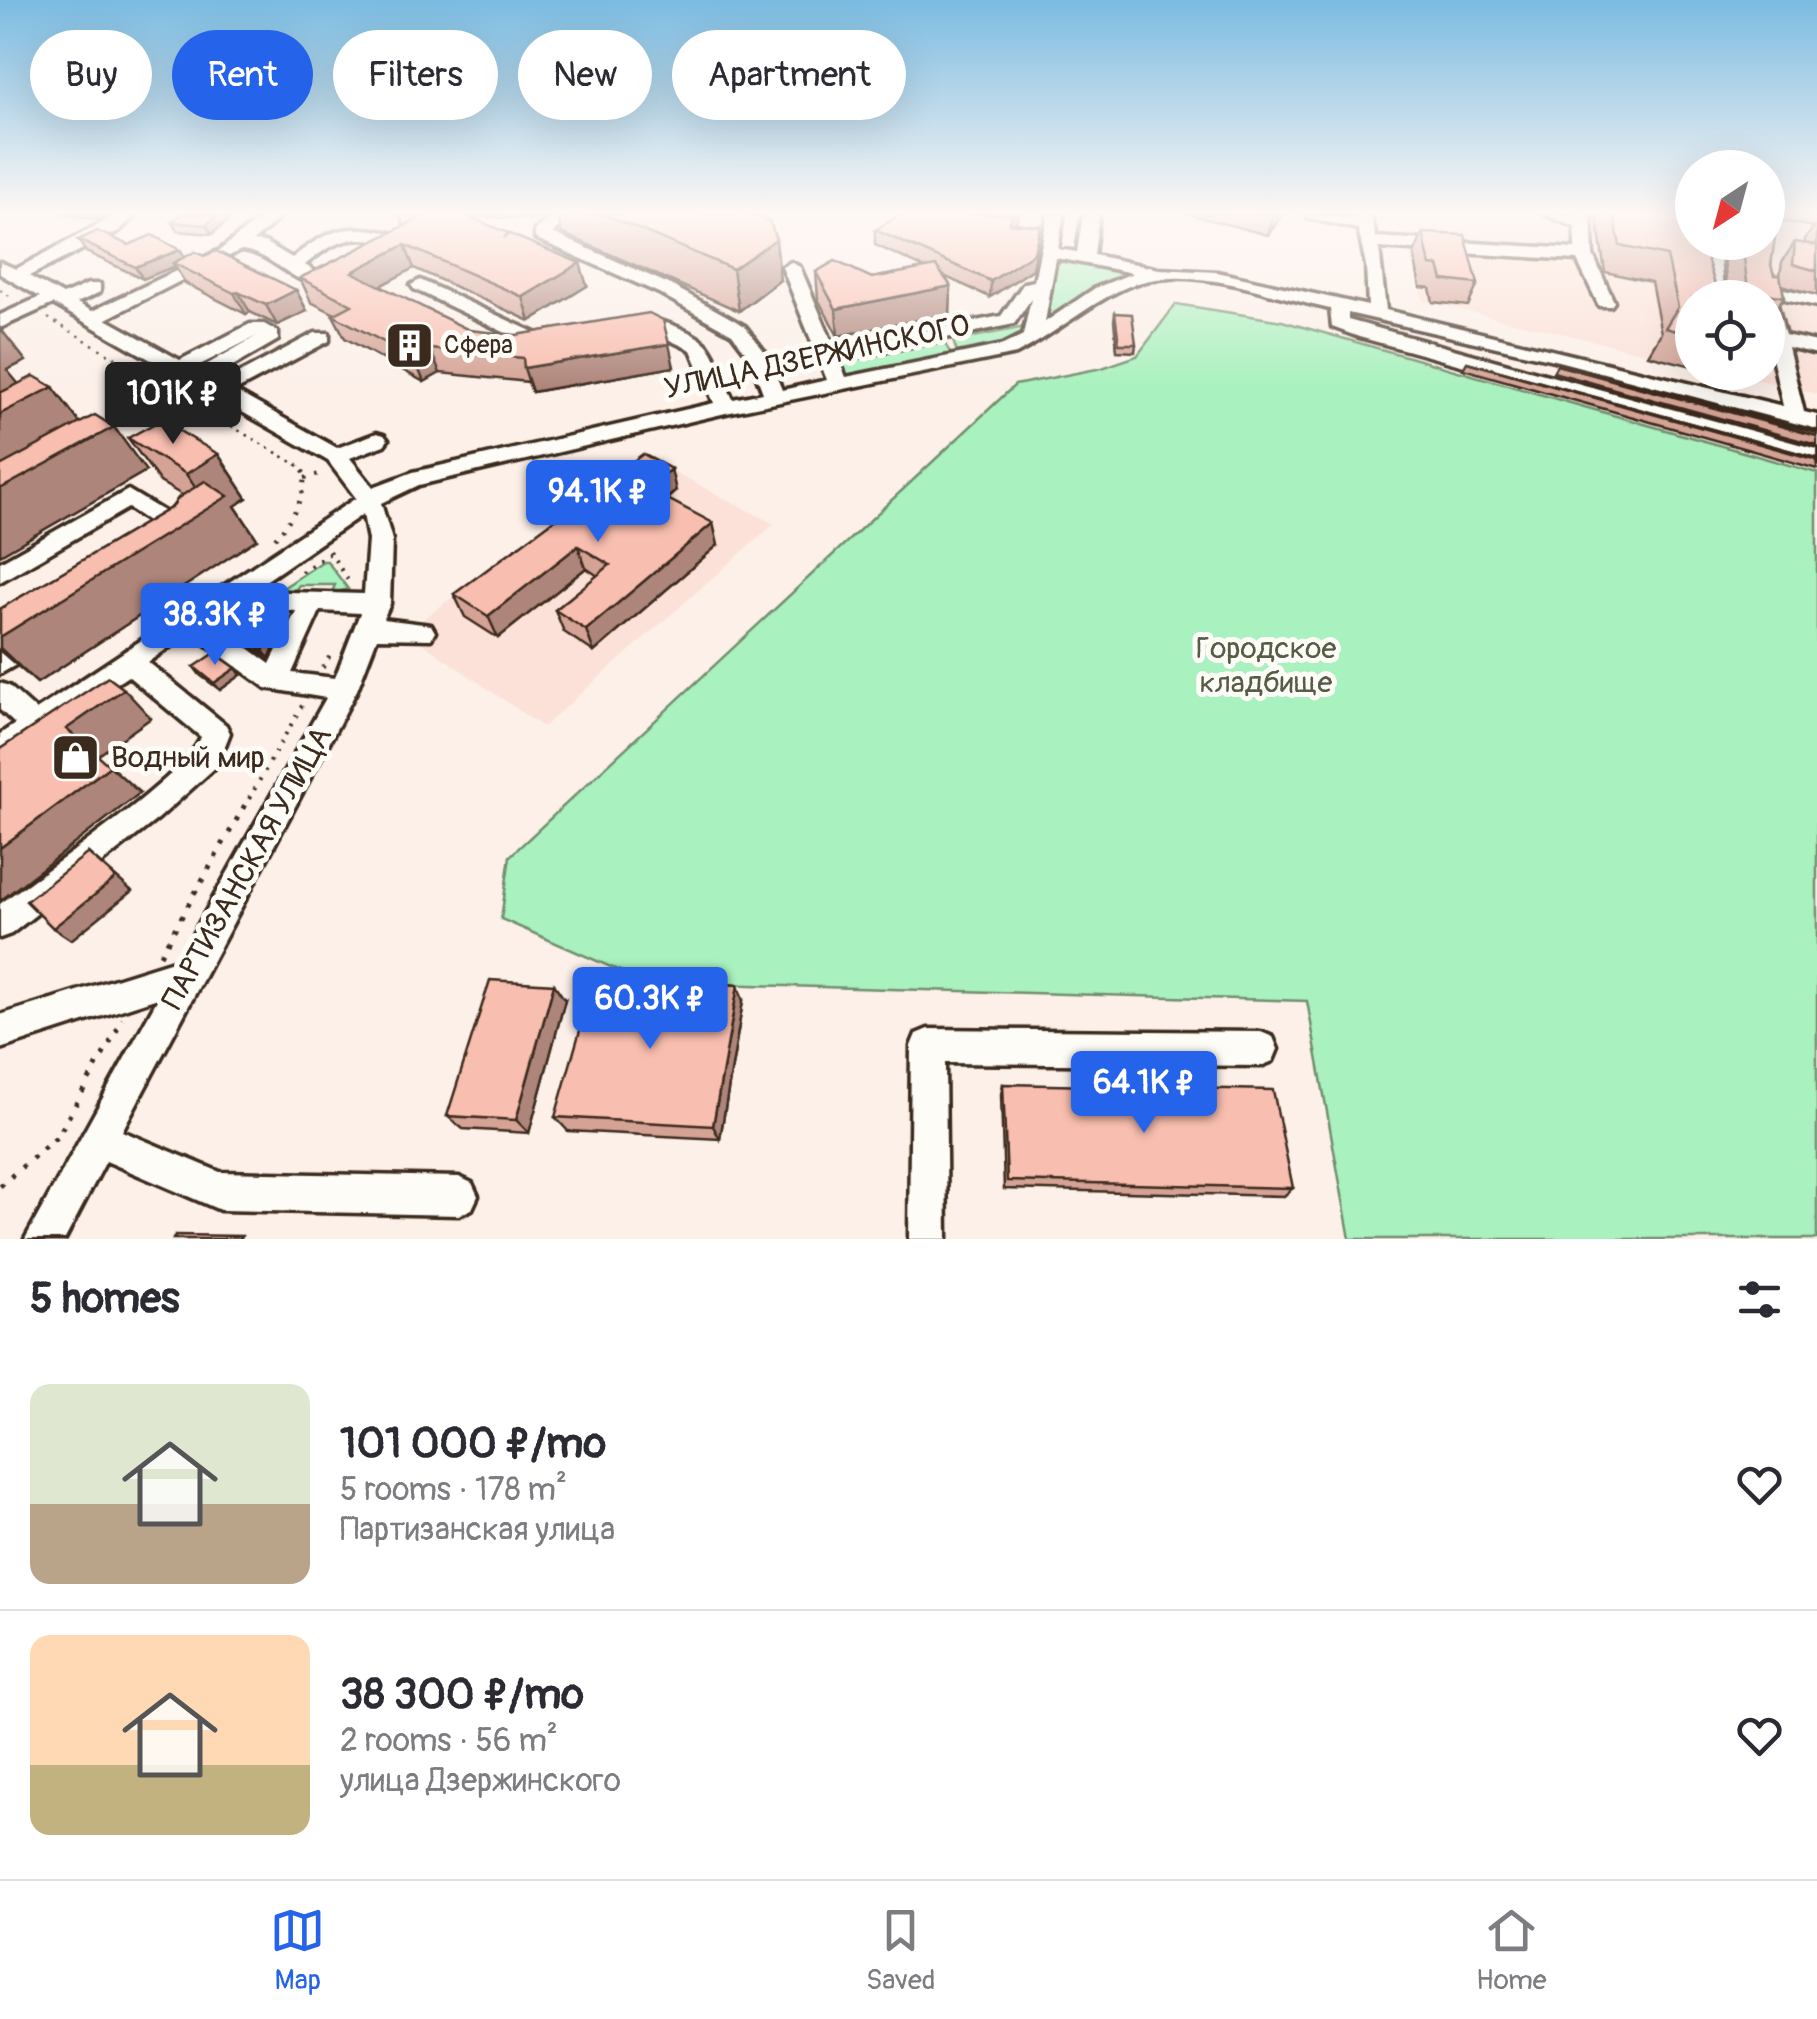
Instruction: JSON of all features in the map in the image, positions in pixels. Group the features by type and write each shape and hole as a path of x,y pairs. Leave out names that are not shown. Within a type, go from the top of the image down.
{"street":[{"name":"ПАРТИЗАНСКАЯ УЛИЦА","path":"8,272 330,452 354,474 368,500 380,548 367,612 190,972 44,1239"},
{"path":"92,318 185,272"},
{"path":"301,272 324,284 344,272"},
{"path":"624,272 665,290 678,302 730,324 749,340 766,369 774,398"},
{"path":"793,272 839,385"},
{"path":"1032,340 1046,272"},
{"path":"1153,272 1164,274"},
{"path":"1375,272 1377,313"},
{"path":"1592,272 1605,302"},
{"name":"УЛИЦА ДЗЕРЖИНСКОГО","path":"0,749 368,500 412,479 726,408 982,356 1032,340 1135,278 1164,274 1211,278 1377,313 1817,422"},
{"path":"420,285 536,340 572,334"},
{"path":"828,356 1007,320 1030,287 1043,286"},
{"path":"0,322 94,288"},
{"path":"1785,294 1817,300"},
{"path":"1339,305 1340,323 1366,333 1817,456"},
{"path":"608,327 644,321 699,347 726,408"},
{"path":"222,390 322,337"},
{"path":"1785,340 1817,348"},
{"path":"1785,376 1794,416"},
{"path":"1785,389 1789,393"},
{"path":"330,452 345,429"},
{"path":"330,452 377,440"},
{"path":"0,573 128,498 194,540 178,551"},
{"path":"220,599 312,602 367,612 422,632"},
{"path":"221,642 280,601"},
{"path":"275,681 312,602"},
{"path":"190,620 275,681 328,688"},
{"path":"0,664 64,623"},
{"path":"0,923 148,809 207,758 216,733 128,662"},
{"path":"0,694 35,726"},
{"path":"0,1032 190,972"},
{"path":"928,1239 928,1046 1260,1049"},
{"path":"99,1139 220,1192 458,1196"}],"path":[{"path":"0,1186 58,1136 144,984 328,688 349,621 367,612 324,543"}],"shaded area":[{"path":"1415,272 1817,272 1817,394 1785,386 1785,280 1675,280 1675,360 1423,301"},
{"path":"643,456 774,524 543,727 406,632"}],"green space":[{"path":"1055,272 1122,274 1043,328"},
{"name":"Городское кладбище","path":"1176,304 1282,321 1817,473 1817,1239 1350,1239 1307,1001 645,982 501,919 510,856 1015,385 1102,368 1137,356"},
{"path":"1030,326 1020,342 959,358 953,341"},
{"path":"944,342 953,358 845,379 838,363"},
{"path":"323,561 348,589 331,594 335,585 299,585 294,592 277,592"}],"building":[{"path":"191,272 259,272 296,290 266,305"},
{"path":"312,272 352,272 469,330 516,335 649,313 663,320 669,344 524,368 523,358 430,349 414,358 333,315 352,305 300,278"},
{"path":"466,272 565,272 523,297"},
{"path":"816,272 859,272 872,278 905,272 940,272 951,286 836,309"},
{"path":"970,272 1005,272 991,281"},
{"path":"1441,272 1475,272 1478,284 1443,280"},
{"path":"1670,272 1711,272 1714,280 1675,280 1675,293"},
{"path":"1746,272 1773,272 1781,280 1747,280"},
{"path":"1675,312 1675,331 1665,328"},
{"path":"1115,313 1132,314 1136,344 1119,344"},
{"path":"1467,362 1817,458 1817,460"},
{"path":"1557,365 1817,433 1817,436"},
{"path":"34,376 53,387 0,414 0,393"},
{"path":"95,415 114,427 0,489 0,466"},
{"path":"161,420 218,454 186,474 128,438"},
{"path":"643,454 671,469 647,488 713,523 586,630 555,610 610,565 578,546 488,616 454,594"},
{"path":"205,481 228,496 0,637 0,609 172,507 178,498"},
{"path":"267,616 281,616 263,651 247,639 253,626"},
{"path":"215,653 236,668 214,683 194,667"},
{"path":"108,677 124,689 66,729 110,766 0,848 0,749"},
{"path":"88,853 116,878 53,928 26,901"},
{"path":"596,975 738,985 713,1126 555,1117"},
{"path":"490,980 554,984 516,1120 447,1116"},
{"path":"1003,1084 1273,1090 1293,1188 1007,1181"},
{"path":"175,1235 242,1236 173,1239"}],"place":[{"name":"Сфера","path":"409,345"},
{"name":"Водный мир","path":"76,757"}]}
